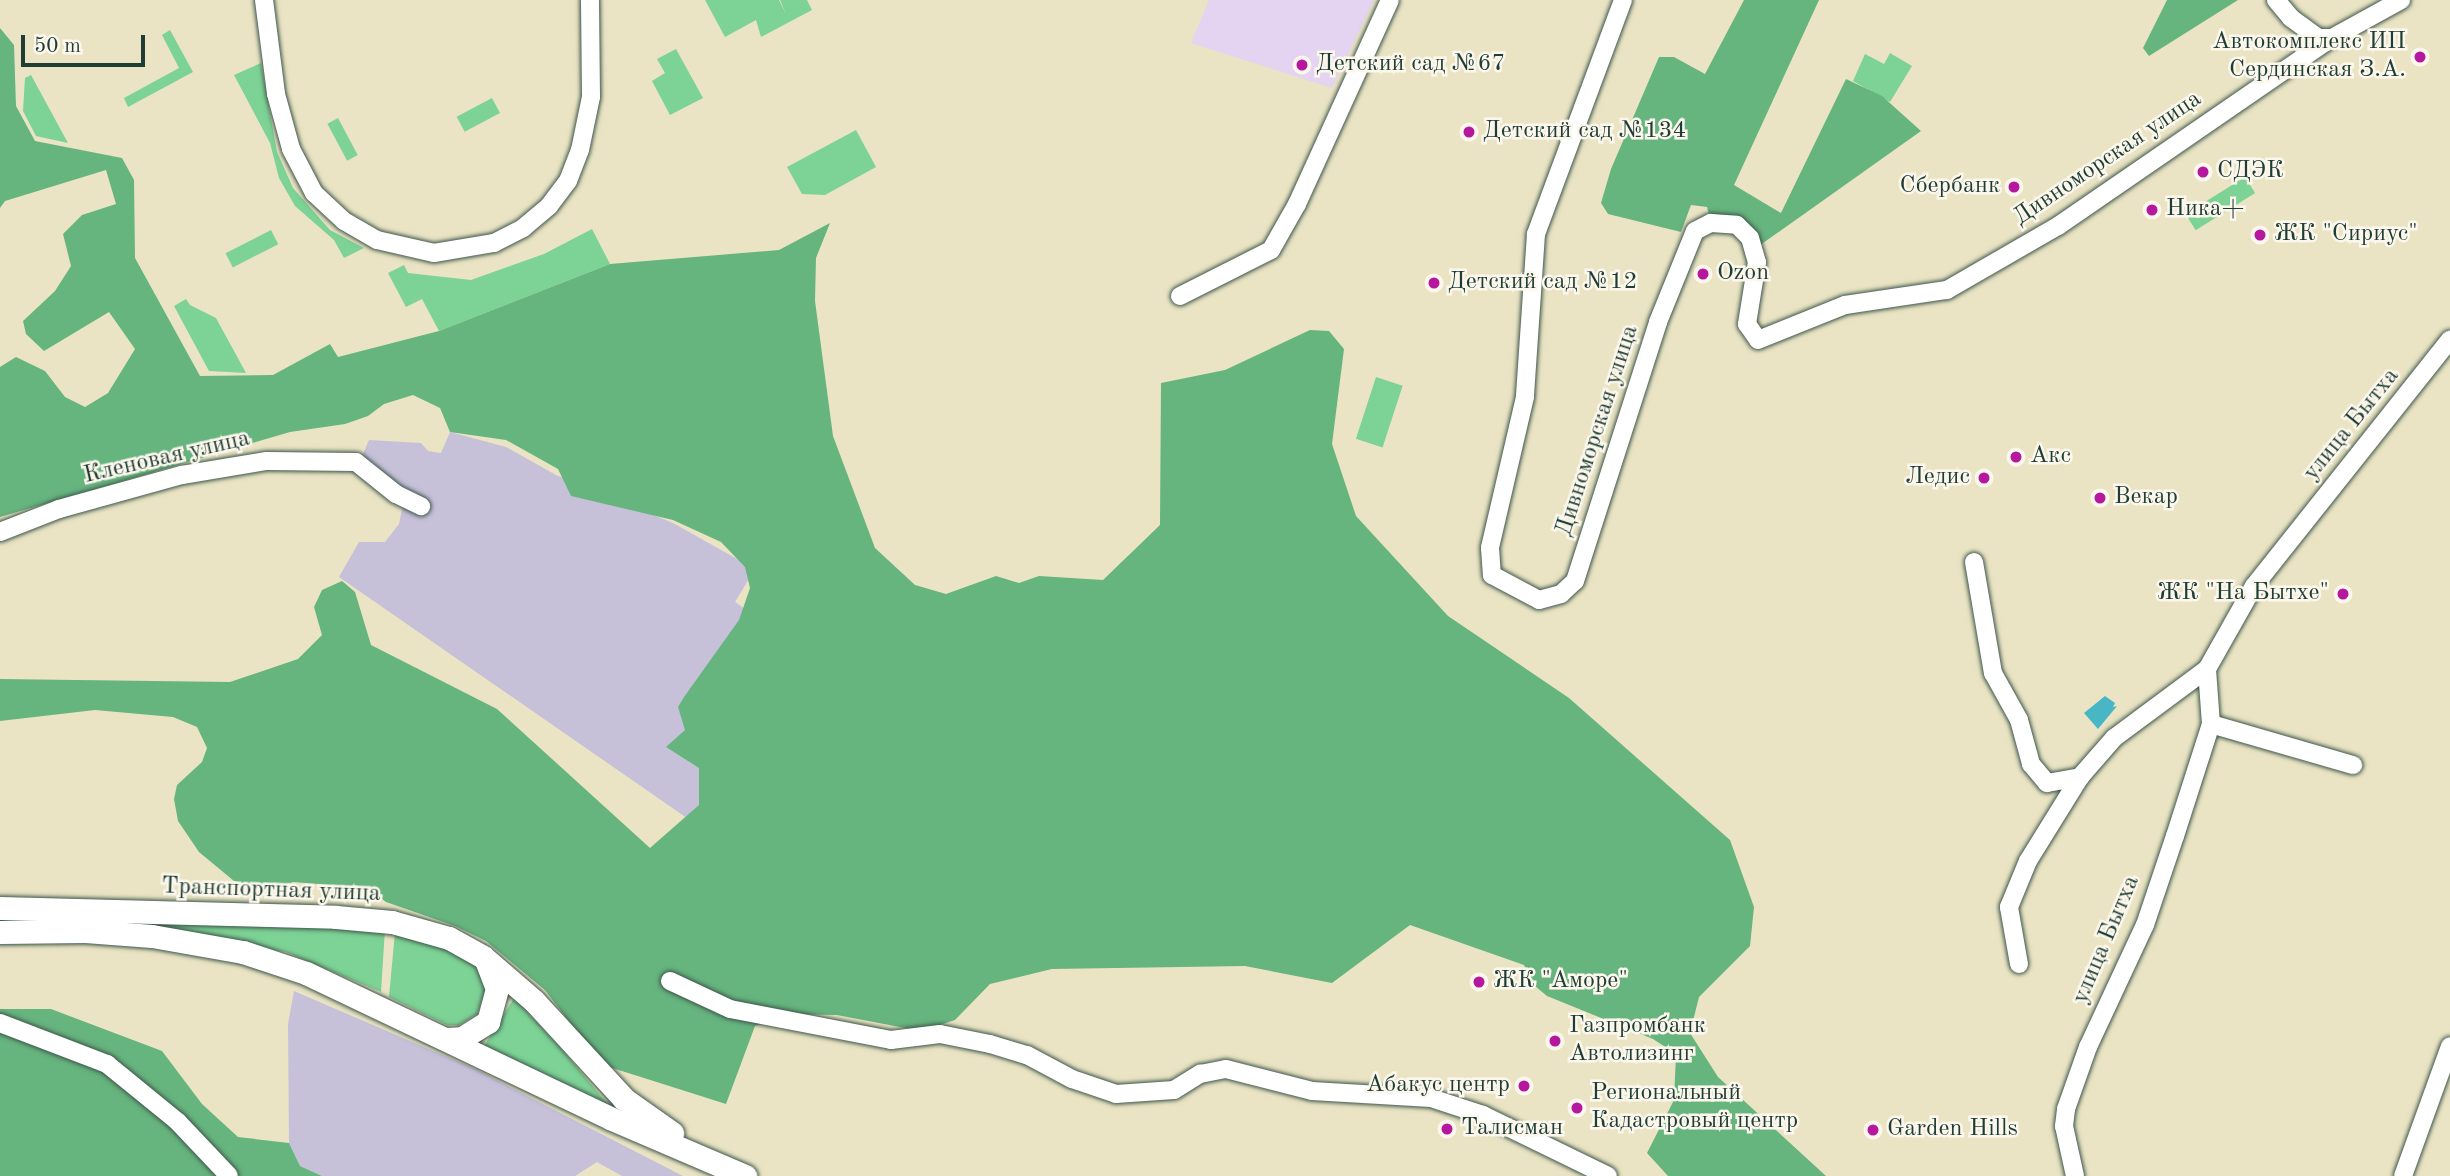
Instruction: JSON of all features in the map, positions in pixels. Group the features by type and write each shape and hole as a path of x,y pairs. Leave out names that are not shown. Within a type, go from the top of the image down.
{"main road":[{"name":"Транспортная улица","path":"0,905 24,908 262,912 392,922 449,938 483,957 534,1001 624,1099 706,1157"},
{"name":"Транспортная улица","path":"0,935 85,931 152,936 243,953 306,973 612,1119 706,1157 745,1176"},
{"path":"445,1039 475,1032 493,1011 497,989 483,957"}],"street":[{"path":"264,0 276,94 290,149 314,193 344,221 377,240 434,253 484,246 523,228 549,206 568,181 580,150 591,97 590,0"},
{"path":"1180,296 1271,250 1297,204 1390,0"},
{"name":"Дивноморская улица","path":"1623,0 1536,234 1525,397 1490,548 1492,575 1539,600 1561,594 1575,581 1658,322 1695,231 1711,223 1737,226 1750,238 1757,262 1747,324 1758,340 1845,305 1947,290 2058,226 2332,38"},
{"path":"2276,0 2308,34 2332,38 2401,0"},
{"name":"улица Бытха","path":"2075,1176 2064,1126 2072,1086 2145,925 2211,724 2207,669 2254,586 2450,340"},
{"name":"Кленовая улица","path":"0,533 60,509 182,475 267,461 356,462 396,494 421,506"},
{"path":"1974,562 1993,673 2019,720 2031,764 2047,783 2080,777"},
{"path":"2019,964 2009,907 2028,861 2080,777 2114,738 2207,669"},
{"path":"2211,724 2353,765"},
{"path":"670,981 730,1009 891,1040 940,1034 990,1044 1027,1055 1072,1079 1116,1094 1174,1090 1199,1074 1226,1069 1312,1091 1431,1098 1483,1115 1608,1176"},
{"path":"0,1023 107,1064 177,1122 229,1176"},
{"path":"2403,1176 2450,1046"}],"shaded area":[{"name":"Детский сад №67","path":"1209,0 1374,0 1332,88 1191,43"},
{"path":"450,432 506,447 556,475 673,523 755,569 735,602 758,618 729,780 697,825 339,577 359,542 385,542 399,524 403,505 356,470 369,440 421,443 428,451 441,453"},
{"path":"294,991 475,1069 683,1176 622,1176 597,1162 575,1176 322,1176 300,1166 289,1143 288,1024"}],"green space":[{"path":"705,0 779,0 786,14 780,0 807,0 812,10 761,37 756,20 725,37"},
{"path":"1744,0 1819,0 1734,185 1781,213 1846,79 1882,96 1921,131 1756,248 1750,238 1711,223 1707,207 1691,205 1681,232 1608,214 1601,203 1611,169 1659,57 1674,57 1705,74"},
{"path":"2167,0 2238,0 2149,56 2143,48"},
{"path":"0,28 14,45 16,106 35,141 122,158 134,180 135,258 200,376 273,375 330,344 338,357 439,331 610,264 779,250 830,223 816,258 815,301 833,436 875,548 915,585 946,594 996,576 1019,583 1039,576 1103,580 1160,525 1161,383 1225,370 1310,330 1329,331 1344,349 1332,444 1356,516 1448,616 1569,698 1730,840 1754,907 1750,946 1699,997 1690,1033 1718,1077 1826,1176 1668,1176 1647,1153 1674,1100 1676,1054 1653,1039 1547,996 1535,986 1524,965 1410,925 1332,983 1245,966 1052,969 990,984 955,1020 921,1031 837,1015 788,1014 755,1026 726,1104 603,1065 545,990 486,941 455,926 386,902 368,888 293,882 271,890 234,881 199,852 178,821 174,799 177,785 202,762 207,748 197,727 173,717 95,710 0,721 0,679 230,682 298,659 322,635 314,607 322,590 342,581 355,592 371,645 497,709 650,848 699,805 699,768 666,747 685,730 678,707 739,620 750,588 745,567 721,542 673,520 571,496 558,469 506,440 450,432 440,408 413,395 384,404 368,416 345,424 290,432 0,517 0,367 16,357 45,371 65,397 85,407 108,393 135,349 109,312 44,351 26,334 23,321 55,291 71,266 63,234 82,215 116,204 106,170 5,201 0,208"},
{"path":"170,30 193,72 128,107 124,98 179,68 162,35"},
{"path":"676,49 703,98 670,115 652,81 665,73 657,59"},
{"path":"1890,53 1912,66 1890,102 1853,81 1865,54 1884,64"},
{"path":"261,63 277,152 293,188 330,230 364,248 344,258 334,240 295,206 279,178 270,143 234,75"},
{"path":"31,75 68,143 36,136 23,111 25,78"},
{"path":"492,98 500,113 465,132 457,117"},
{"path":"338,118 358,155 347,161 327,124"},
{"path":"856,130 876,167 825,195 802,194 787,167"},
{"path":"2245,177 2255,193 2196,230 2186,214"},
{"path":"592,229 610,264 439,331 422,299 406,307 388,273 404,265 408,273 471,280 544,254"},
{"path":"271,230 278,244 233,267 226,253"},
{"path":"186,299 190,305 216,318 246,373 209,371 174,306"},
{"path":"1376,377 1403,386 1383,447 1356,439"},
{"path":"146,924 385,929 381,992 286,952 148,929"},
{"path":"395,932 434,942 476,962 486,991 477,1014 459,1025 447,1025 389,997"},
{"path":"514,998 559,1046 610,1107 484,1046"},
{"path":"0,1009 51,1009 162,1051 202,1104 238,1137 289,1143 300,1166 322,1176 0,1176"}],"water":[{"path":"2105,696 2115,703 2113,707 2117,706 2098,729 2084,713"}],"place":[{"name":"Автокомплекс ИП Сердинская З.А.","path":"2420,57"},
{"name":"Детский сад №67","path":"1302,65"},
{"name":"Детский сад №134","path":"1469,132"},
{"name":"СДЭК","path":"2203,172"},
{"name":"Сбербанк","path":"2014,187"},
{"name":"Ника+","path":"2152,210"},
{"name":"ЖК \"Сириус\"","path":"2260,235"},
{"name":"Ozon","path":"1703,274"},
{"name":"Детский сад №12","path":"1434,283"},
{"name":"Акс","path":"2016,457"},
{"name":"Ледис","path":"1984,478"},
{"name":"Векар","path":"2100,498"},
{"name":"ЖК \"На Бытхе\"","path":"2343,594"},
{"name":"ЖК \"Аморе\"","path":"1479,982"},
{"name":"Газпромбанк Автолизинг","path":"1555,1041"},
{"name":"Абакус центр","path":"1524,1086"},
{"name":"Региональный Кадастровый центр","path":"1577,1108"},
{"name":"Талисман","path":"1447,1129"},
{"name":"Garden Hills","path":"1873,1130"}]}
